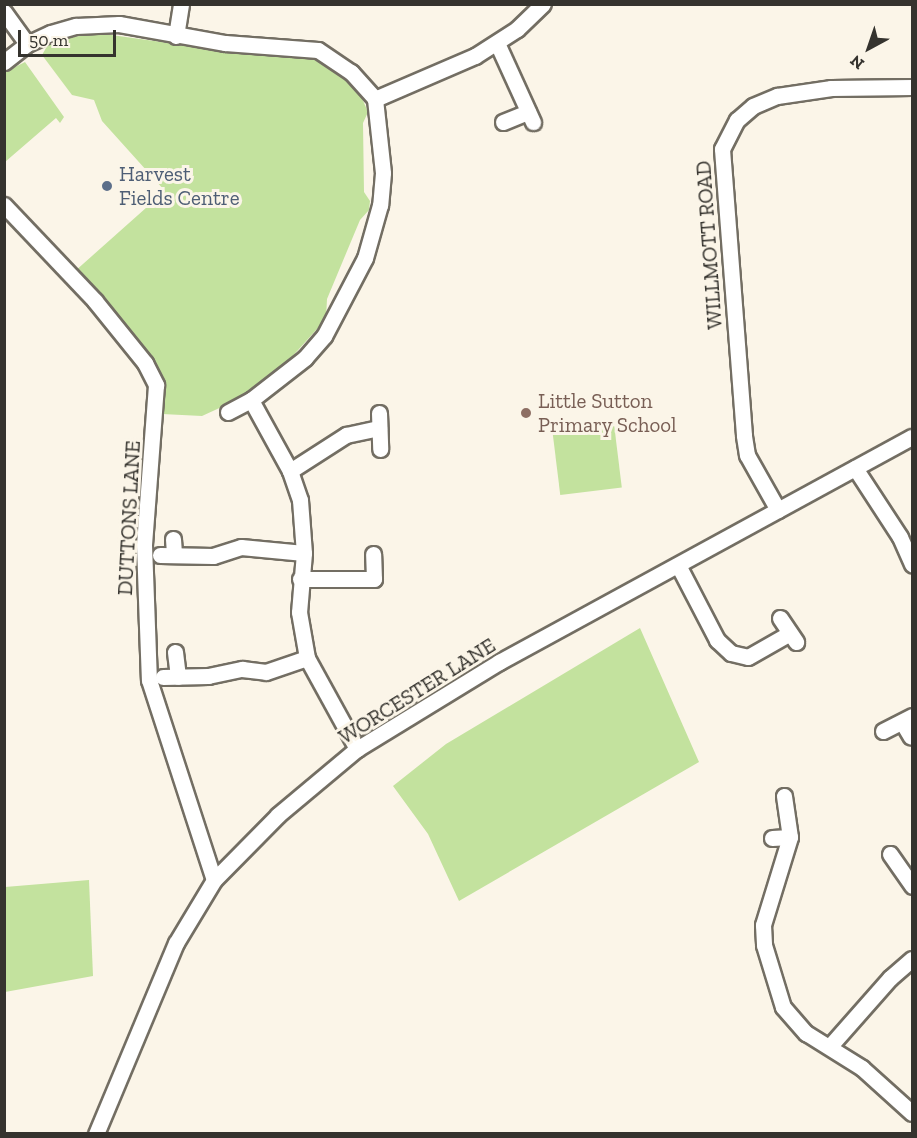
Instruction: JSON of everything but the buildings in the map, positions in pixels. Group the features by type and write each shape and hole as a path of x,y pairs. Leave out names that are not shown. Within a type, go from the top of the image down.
{"street":[{"path":"176,36 181,4"},
{"path":"375,99 497,43 543,4"},
{"path":"4,12 27,44"},
{"path":"4,62 27,44 68,28 97,23 119,24 176,36 318,50 351,72 375,99 383,173 380,205 365,258 324,336 304,358 251,400 228,412"},
{"path":"497,43 530,117 503,122"},
{"name":"WILLMOTT ROAD","path":"778,510 747,455 722,149 737,120 753,106 777,96 831,88 912,87"},
{"name":"DUTTONS LANE","path":"4,205 95,301 145,363 156,385 144,545 150,680 214,880"},
{"path":"251,400 290,471 302,515 304,553 300,579 300,634 307,658 357,749"},
{"path":"290,471 346,435 379,421 380,449"},
{"name":"WORCESTER LANE","path":"96,1134 176,943 214,880 244,846 357,749 499,662 912,437"},
{"path":"855,468 900,537 912,564"},
{"path":"173,539 167,555 213,556 242,547 304,553"},
{"path":"300,579 374,579 373,554"},
{"path":"678,565 717,640 731,653 748,657 793,637 780,618"},
{"path":"175,652 170,677 242,669 266,672 307,658"},
{"path":"882,731 907,719 911,738"},
{"path":"784,795 790,837 763,925 764,945 791,1021 830,1046 912,1113"},
{"path":"772,838 790,837"},
{"path":"890,855 907,867 912,886"},
{"path":"830,1046 890,978 912,959"}],"green space":[{"path":"97,33 219,50 302,54 324,62 342,76 361,96 368,112 363,123 364,192 370,201 369,210 360,220 327,299 326,319 281,369 239,399 202,416 162,414 165,393 153,366 74,272 165,191 102,121 94,100 72,95 42,55 50,41"},
{"path":"25,62 64,117 60,123 56,118 5,162 5,72"},
{"path":"614,424 622,488 560,495 552,432"},
{"path":"640,628 699,762 459,901 428,834 393,786 446,744"},
{"path":"89,880 93,976 5,992 5,887"}],"place":[{"name":"Harvest Fields Centre","path":"107,186"},
{"name":"Little Sutton Primary School","path":"526,413"}]}
